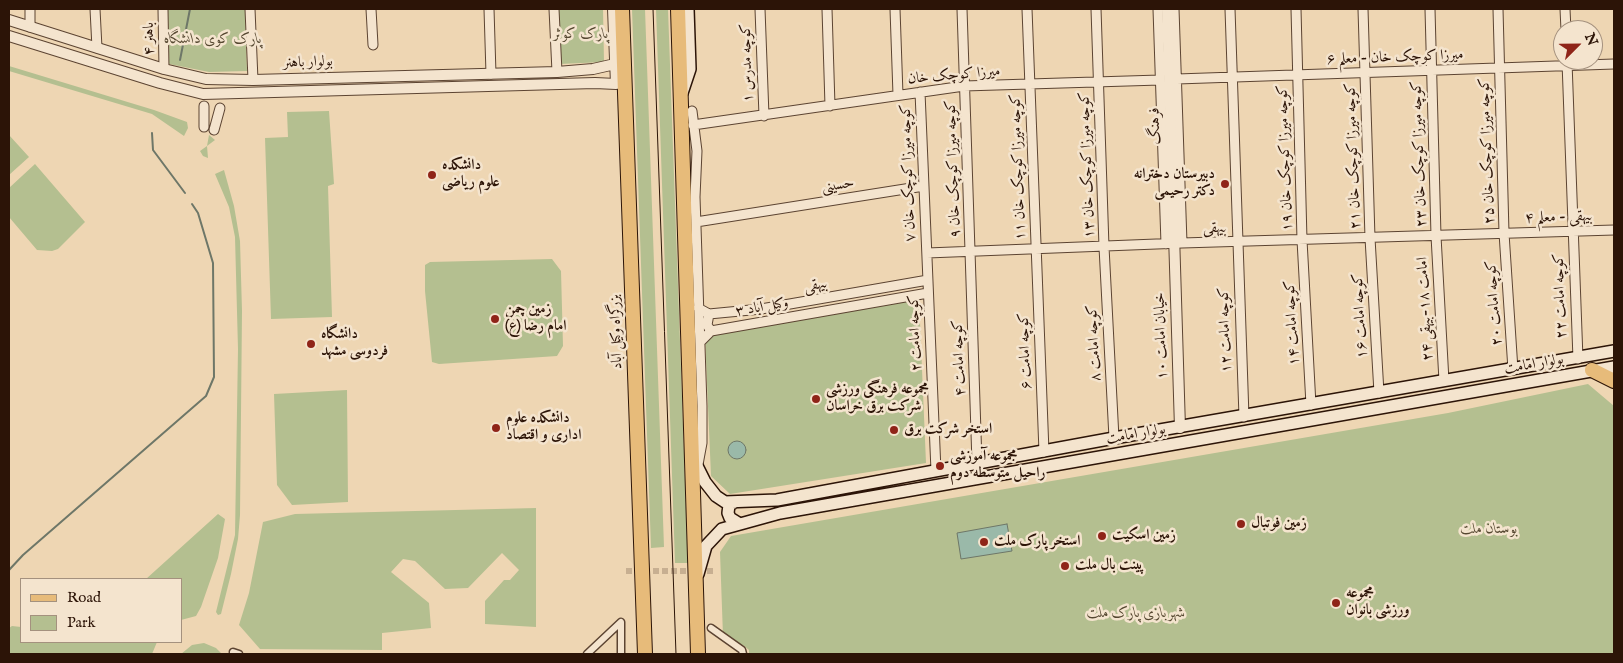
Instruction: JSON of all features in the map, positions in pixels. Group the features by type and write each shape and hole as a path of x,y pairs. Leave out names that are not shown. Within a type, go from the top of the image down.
{"main road":[{"path":"678,9 698,654"},
{"path":"681,97 690,69 688,9"},
{"name":"بزرگراه وکیل آباد","path":"618,14 644,654"},
{"name":"بولوار امامت","path":"692,455 697,470 716,496 725,502 777,500 1114,438 1578,359 1614,351"},
{"name":"بولوار امامت","path":"696,581 706,546 722,529 780,514 1614,367"},
{"path":"1592,370 1614,381"},
{"path":"735,502 730,505 728,513 730,518 738,524"}],"street":[{"path":"30,9 30,27"},
{"path":"95,9 97,48"},
{"name":"باهنر ۴","path":"163,9 164,69"},
{"path":"250,9 253,80"},
{"path":"371,9 373,44"},
{"path":"489,9 491,74"},
{"path":"554,9 556,72"},
{"name":"کوچه مدرس ۱","path":"760,9 764,116"},
{"path":"827,9 830,106"},
{"path":"895,9 898,95"},
{"name":"کوچه میرزا کوچک خان ۹","path":"962,9 970,252"},
{"name":"کوچه میرزا کوچک خان ۱۱","path":"1027,9 1036,249"},
{"name":"کوچه میرزا کوچک خان ۱۳","path":"1096,9 1104,247"},
{"path":"1158,9 1160,80 1174,243"},
{"name":"فرهنگ","path":"1167,9 1174,243"},
{"path":"1174,9 1177,79 1174,243"},
{"name":"کوچه امامت ۱۲","path":"1230,9 1244,417"},
{"name":"کوچه میرزا کوچک خان ۱۹","path":"1296,9 1302,240"},
{"name":"کوچه میرزا کوچک خان ۲۱","path":"1363,9 1370,238"},
{"name":"کوچه میرزا کوچک خان ۲۳","path":"1430,9 1436,236"},
{"name":"کوچه میرزا کوچک خان ۲۵","path":"1498,9 1504,233"},
{"path":"615,64 618,14"},
{"name":"بولوار باهنر","path":"9,20 164,69 206,79 253,80 556,72 593,70 615,64 616,84 595,83 203,94 160,83 9,36"},
{"name":"میرزا کوچک خان - معلم ۶","path":"1177,79 1499,68 1553,64"},
{"path":"593,70 596,75 595,83"},
{"name":"کوچه امامت ۲۲","path":"1567,70 1578,359"},
{"path":"453,75 453,88"},
{"name":"میرزا کوچک خان","path":"693,125 753,118 964,86 1160,80"},
{"name":"کوچه میرزا کوچک خان ۷","path":"920,92 926,253"},
{"path":"204,106 204,127"},
{"path":"214,130 220,108"},
{"path":"692,111 697,151 696,222 702,443 697,470"},
{"name":"حسینی","path":"696,222 924,186"},
{"name":"بیهقی - معلم ۴","path":"1504,233 1614,230"},
{"name":"بیهقی","path":"926,253 1504,233"},
{"name":"کوچه امامت ۲۰","path":"1504,233 1513,370"},
{"name":"امامت ۱۸-بیهقی ۲۴","path":"1436,236 1444,382"},
{"name":"کوچه امامت ۱۶","path":"1370,238 1379,393"},
{"name":"کوچه امامت ۱۴","path":"1302,240 1312,404"},
{"name":"خیابان امامت ۱۰","path":"1174,243 1180,428"},
{"name":"کوچه امامت ۸","path":"1104,247 1114,438"},
{"name":"کوچه امامت ۶","path":"1036,249 1044,452"},
{"name":"کوچه امامت ۴","path":"970,252 978,463"},
{"name":"کوچه امامت ۲","path":"926,253 936,471"},
{"name":"بیهقی","path":"709,314 761,309 928,280"},
{"name":"بیهقی","path":"833,310 928,293"},
{"path":"832,297 833,310"},
{"path":"698,308 709,314 706,325 711,331 700,342"},
{"name":"۳ وکیل آباد","path":"711,331 833,310"},
{"path":"590,652 621,622 621,654"},
{"path":"711,628 742,650 743,654"}],"green space":[{"name":"پارک کوی دانشگاه","path":"168,9 245,9 247,71 209,72 169,64"},
{"name":"پارک کوثر","path":"558,9 603,9 604,62 560,64"},
{"path":"632,9 645,9 664,547 651,548"},
{"path":"656,9 668,9 688,563 675,563"},
{"path":"9,66 154,110 187,122 188,128 184,136 152,114 9,71"},
{"path":"329,111 334,184 328,186 332,317 271,319 265,138 288,137 287,112"},
{"path":"9,135 29,157 9,175"},
{"path":"209,135 215,140 207,146"},
{"path":"207,146 208,158 203,156 200,151"},
{"path":"35,164 85,222 58,249 52,251 37,250 9,217 9,188"},
{"path":"224,170 234,206 240,241 242,311 240,515 238,539 231,574 221,614 218,615 216,612 235,535 238,349 235,237 229,207 215,174"},
{"name":"زمین چمن امام رضا (ع)","path":"552,259 561,271 563,346 557,356 439,364 432,362 425,291 425,265 430,262"},
{"name":"مجموعه فرهنگی ورزشی شرکت برق خراسان","path":"919,299 926,463 730,494 711,476 705,336"},
{"name":"بوستان ملت","path":"1588,384 1614,406 1614,654 749,654 749,650 743,645 733,645 723,636 720,552 731,536 1448,413"},
{"path":"347,390 348,502 292,505 277,485 274,394"},
{"path":"536,508 536,627 485,624 485,601 504,580 510,580 519,570 502,553 468,588 445,589 415,561 403,559 391,572 429,603 431,628 382,633 382,650 260,649 239,625 249,593 263,522 295,514"},
{"path":"218,514 225,519 218,558 196,616 182,620 182,578 147,578"},
{"path":"12,626 20,627 20,643 157,643 152,654 9,654 9,628"},
{"path":"204,643 216,648 222,654 181,654 192,645"}],"shaded area":[{"path":"737,441 743,444 746,450 743,456 737,459 731,456 728,450 731,444"},
{"name":"استخر پارک ملت","path":"1007,524 1012,551 961,559 957,533"}],"waterway":[{"path":"180,60 190,9"},
{"path":"152,133 153,150 185,193"},
{"path":"9,570 23,555 206,396 214,377 213,263 198,213 192,204"}],"tunnel":[{"path":"626,571 716,571"}],"tram line":[{"path":"653,9 676,654"}],"place":[{"name":"دانشکده علوم ریاضی","path":"432,175"},
{"name":"دبیرستان دخترانه دکتر رحیمی","path":"1225,184"},
{"name":"زمین چمن امام رضا (ع)","path":"495,319"},
{"name":"دانشگاه فردوسی مشهد","path":"311,344"},
{"name":"مجموعه فرهنگی ورزشی شرکت برق خراسان","path":"816,399"},
{"name":"دانشکده علوم اداری و اقتصاد","path":"496,428"},
{"name":"استخر شرکت برق","path":"894,430"},
{"name":"مجموعه آموزشی راحیل متوسطه دوم","path":"940,466"},
{"name":"زمین فوتبال","path":"1241,524"},
{"name":"زمین اسکیت","path":"1102,536"},
{"name":"استخر پارک ملت","path":"984,542"},
{"name":"پینت بال ملت","path":"1065,566"},
{"name":"مجموعه ورزشی بانوان","path":"1336,603"}],"park label":[{"name":"شهربازی پارک ملت","path":"1136,614"}]}
